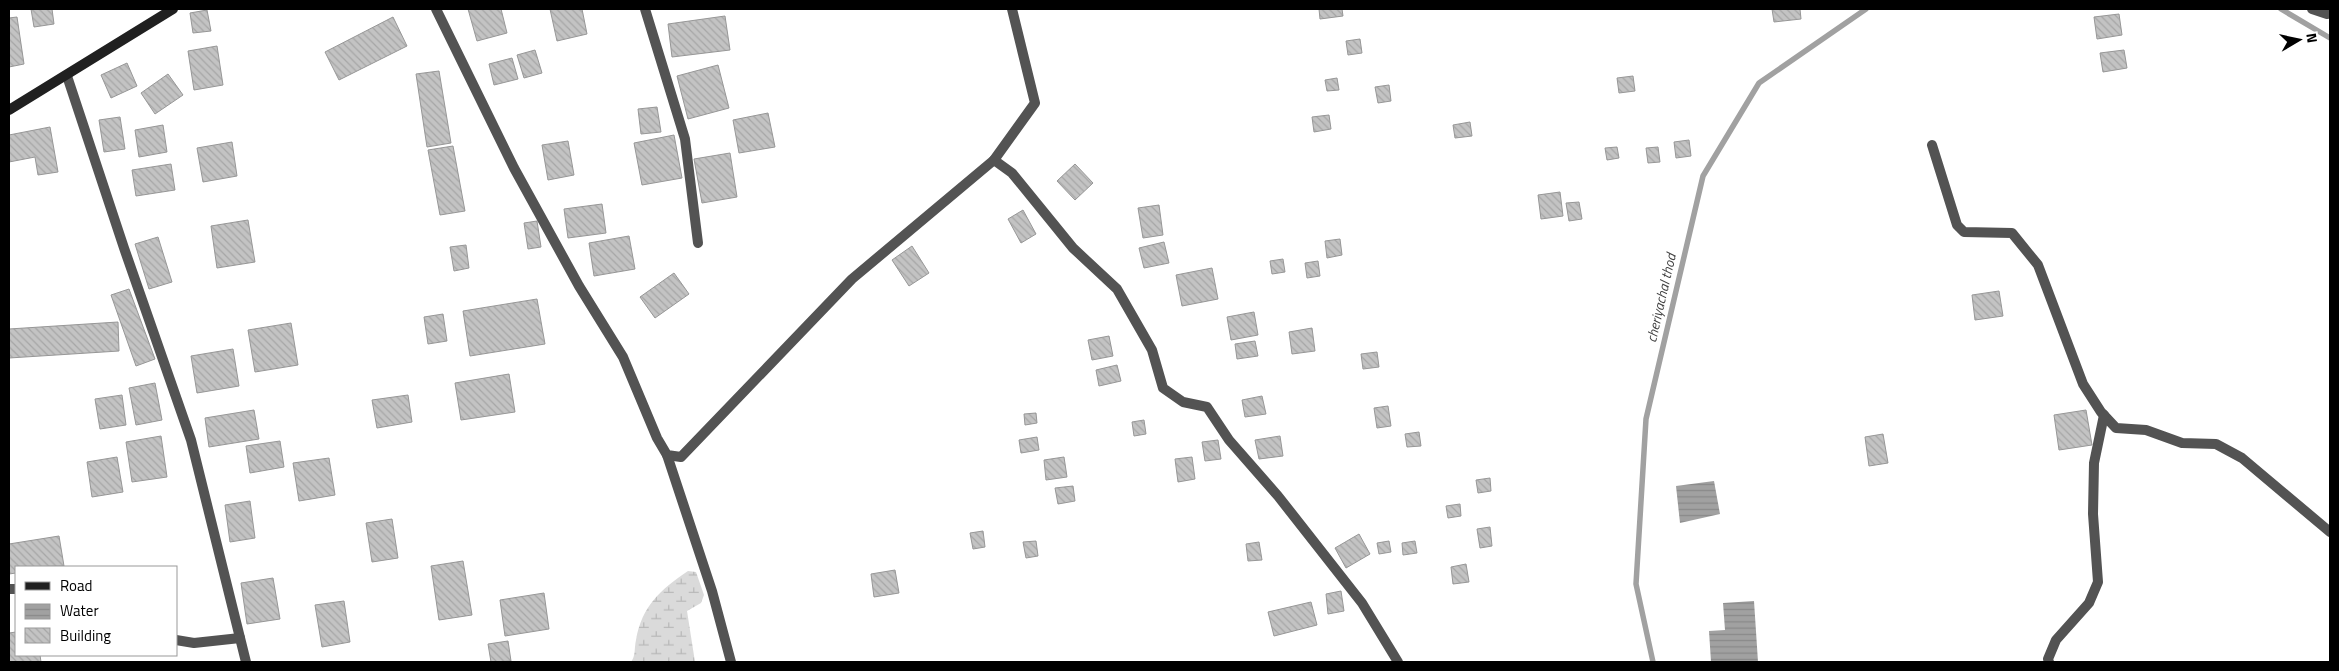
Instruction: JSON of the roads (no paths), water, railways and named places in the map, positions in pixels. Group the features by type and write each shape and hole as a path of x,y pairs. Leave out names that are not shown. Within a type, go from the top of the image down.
{"main road":[{"path":"9,110 173,9"}],"street":[{"path":"436,9 514,168 579,286 623,357 657,438 667,456 712,591 731,662"},
{"path":"645,9 685,139 698,243"},
{"path":"667,456 681,457 852,279 994,160 1035,102 1012,9"},
{"path":"2312,9 2327,14 2327,9"},
{"path":"67,76 124,248 191,440 246,662"},
{"path":"1932,145 1957,225 1964,232 2012,232 2038,266 2083,384 2104,416 2116,428 2146,430 2182,443 2216,444 2242,458 2330,532"},
{"path":"994,160 1012,173 1073,248 1117,289 1152,350 1163,388 1183,402 1207,406 1229,440 1278,496 1362,604 1398,662"},
{"path":"2049,662 2048,658 2056,640 2089,603 2098,582 2092,514 2094,472 2104,416"},
{"path":"178,640 194,643 240,638"}],"water":[{"path":"1714,481 1720,514 1680,523 1676,486"},
{"path":"1754,601 1758,662 1711,662 1709,631 1725,630 1723,603"}],"waterway":[{"name":"cheriyachal thod","path":"1653,662 1636,584 1646,419 1703,176 1759,83 1866,9"},
{"name":"cheriyachal thod","path":"2281,9 2330,38"}]}
